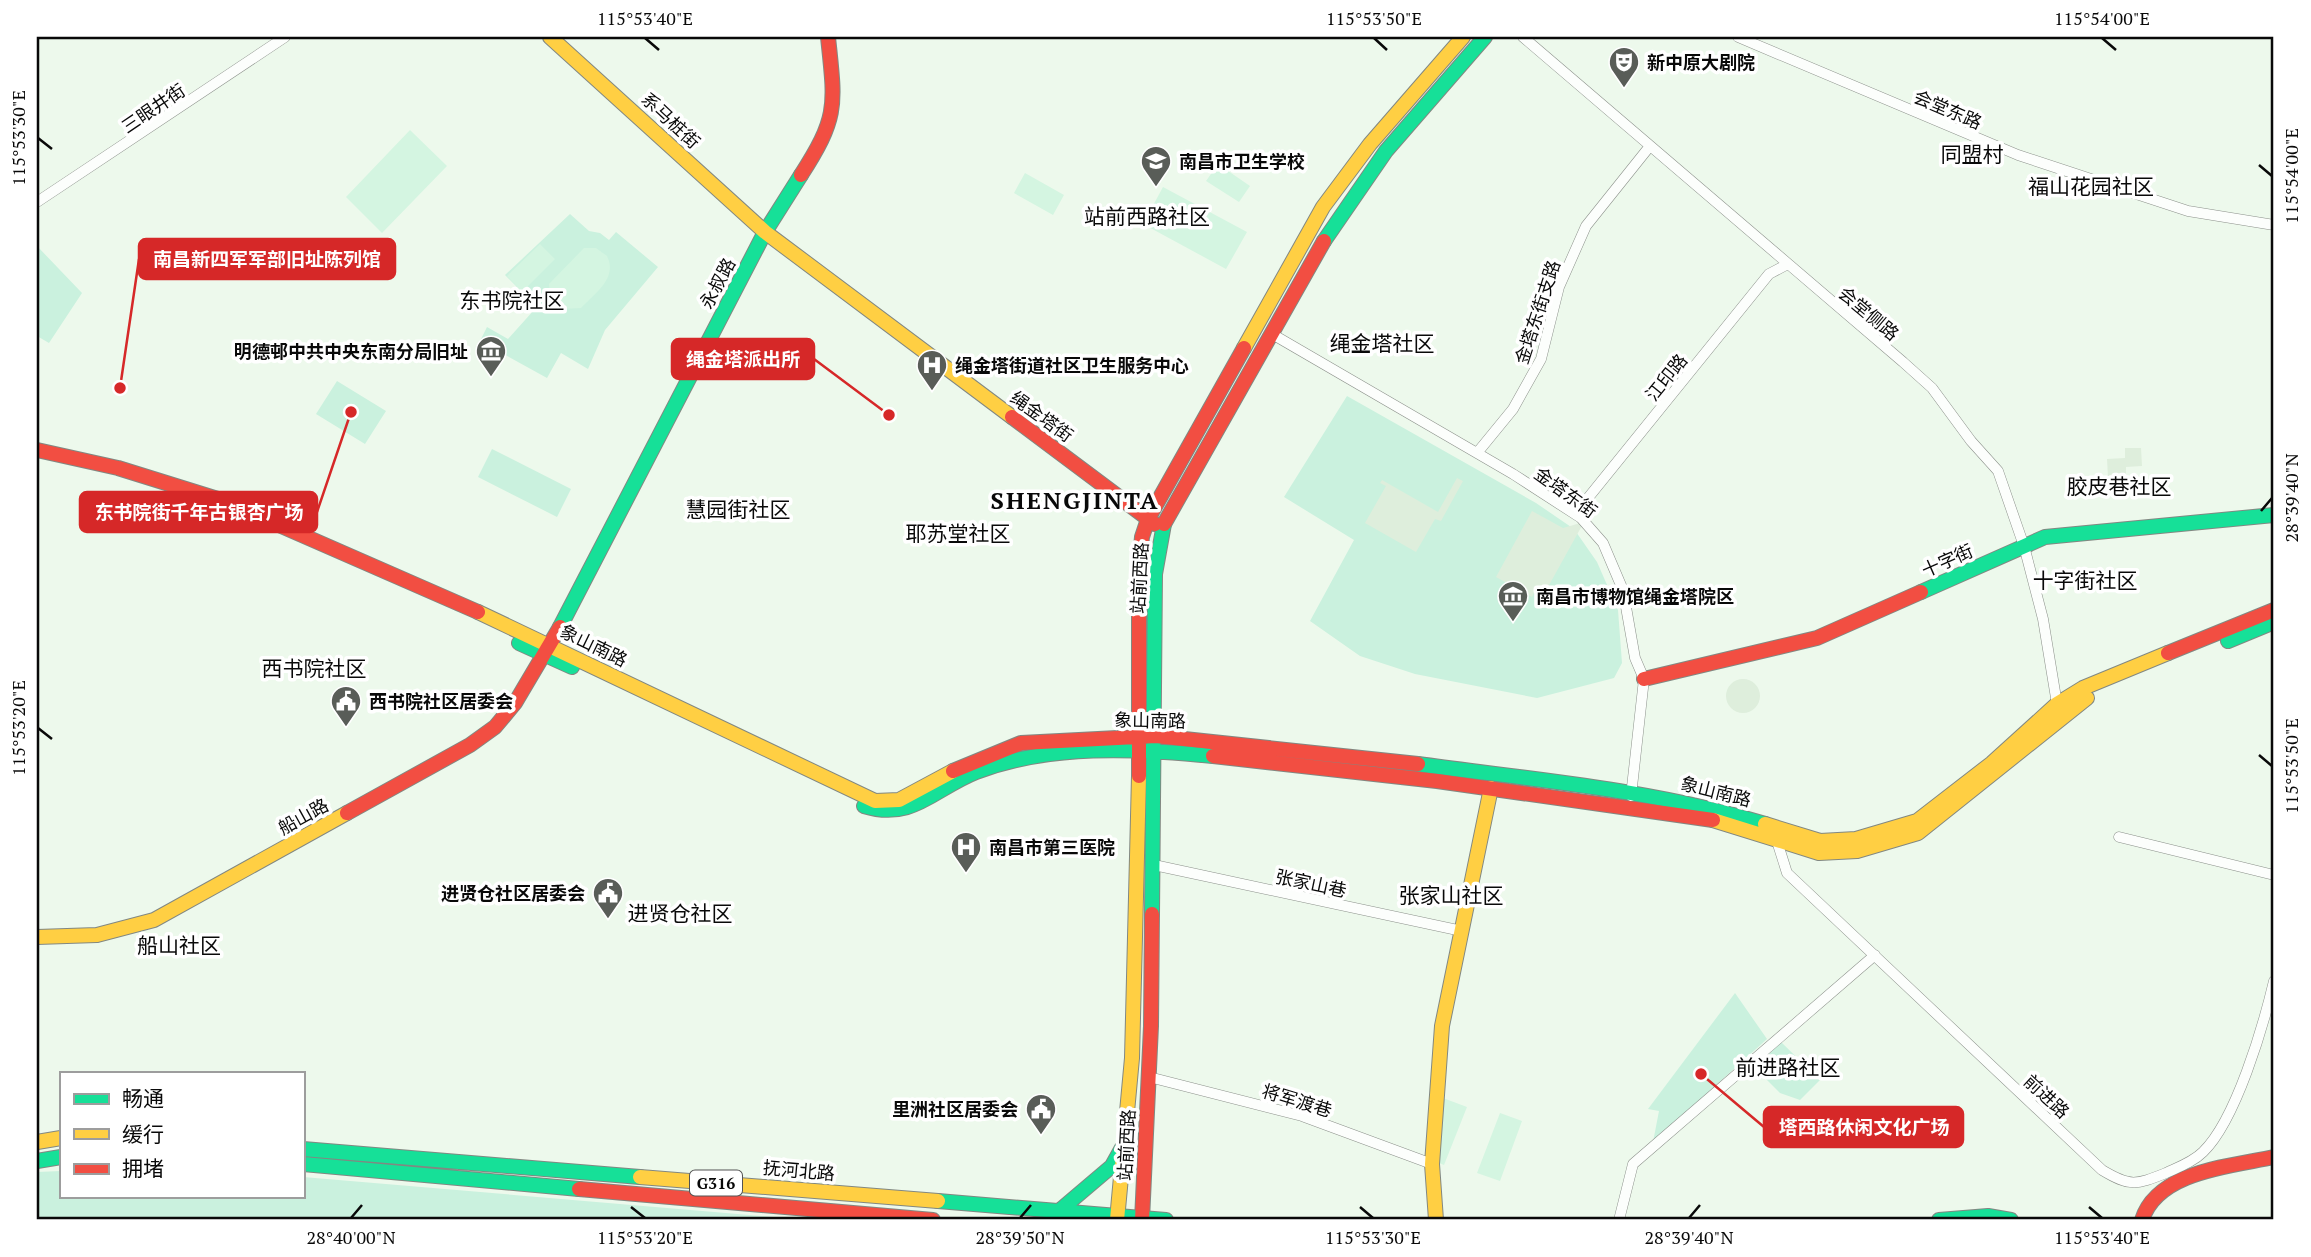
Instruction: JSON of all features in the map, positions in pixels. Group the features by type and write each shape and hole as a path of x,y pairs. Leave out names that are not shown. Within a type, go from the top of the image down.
{"main road":[{"name":"系马桩街","path":"550,37 765,232"},
{"name":"永叔路","path":"548,649 765,232 821,144 832,119 834,92 828,37"},
{"name":"站前西路","path":"1117,1218 1131,1075 1139,743 1139,566 1142,537 1148,519 1323,207 1370,144 1463,37"},
{"name":"站前西路","path":"1142,1219 1149,1077 1154,865 1155,574 1162,528 1336,221 1386,152 1485,37"},
{"name":"绳金塔街","path":"765,232 1162,528"},
{"name":"象山南路","path":"37,450 118,468 224,501 875,801 899,800 977,759 1021,743 1155,743 1354,756 1631,799"},
{"name":"象山南路","path":"37,461 115,479 220,511 548,649"},
{"name":"十字街","path":"1644,679 1817,638 2045,537 2274,515"},
{"name":"象山南路","path":"1777,834 1820,841 1856,839 1917,821 1992,763 2057,704 2083,688 2274,610"},
{"name":"象山南路","path":"1155,743 1491,788 1713,808 1819,853 1857,851 1918,834 1992,777 2080,701 2274,622"},
{"name":"船山路","path":"37,937 79,938 118,934 154,920 458,751 495,727 515,703 548,649"},
{"path":"1436,1220 1432,1164 1442,1026 1491,788"},
{"path":"37,1142 60,1138"},
{"path":"1059,1211 1112,1166 1126,1141"},
{"name":"抚河北路","path":"304,1149 1166,1220"},
{"path":"37,1161 60,1157"},
{"path":"2142,1220 2146,1206 2160,1191 2196,1177 2274,1157"},
{"name":"G316","path":"304,1164 933,1220"},
{"path":"1939,1220 1988,1216 2011,1220"}],"street":[{"name":"三眼井街","path":"37,202 285,37"},
{"name":"会堂侧路","path":"1523,37 1932,388 1971,441 1998,471 2024,547 2043,619 2057,704"},
{"name":"会堂东路","path":"1738,37 2018,155 2188,211 2274,225"},
{"name":"金塔东街支路","path":"1477,453 1513,410 1541,359 1559,287 1586,226 1650,146"},
{"name":"江印路","path":"1575,514 1769,274 1786,264"},
{"name":"金塔东街","path":"1272,334 1477,453 1575,514 1603,543 1623,590 1635,658 1644,679 1631,799"},
{"name":"前进路","path":"1777,834 1787,873 2102,1170 2122,1182 2139,1184 2189,1162 2202,1154 2219,1134 2260,1039 2274,981"},
{"path":"2119,837 2274,875"},
{"name":"张家山巷","path":"1154,865 1462,930"},
{"path":"1619,1220 1633,1164 1875,955"},
{"name":"将军渡巷","path":"1149,1077 1301,1116 1432,1164"}],"shaded area":[{"path":"410,130 447,166 382,233 346,197"},
{"path":"1218,164 1250,186 1239,202 1206,181"},
{"path":"1025,173 1064,195 1053,215 1014,193"},
{"path":"1163,187 1247,232 1226,269 1143,224"},
{"path":"570,214 589,231 600,233 609,240 616,232 658,267 605,330 588,369 561,353 547,378 480,341 487,327 508,339 534,310 534,304 505,275"},
{"path":"540,244 555,259 522,292 507,276"},
{"path":"37,246 82,293 49,343 37,336"},
{"path":"584,248 596,248 607,256 610,271 603,285 581,308 561,309 550,301 549,284"},
{"path":"337,381 386,411 365,444 316,414"},
{"path":"1347,396 1536,503 1574,529 1597,562 1618,610 1622,663 1614,678 1537,698 1415,674 1360,656 1310,621 1354,540 1284,497"},
{"path":"2125,448 2141,448 2142,466 2126,467 2126,478 2108,478 2107,459 2125,458"},
{"path":"492,449 571,489 557,517 478,477"},
{"path":"1457,478 1463,481 1441,521 1435,519 1416,552 1365,523 1386,486 1380,483 1382,480 1438,512"},
{"path":"1532,511 1563,528 1584,522 1543,596 1535,591 1532,597 1496,577"},
{"path":"1743,679 1755,684 1760,696 1755,708 1743,713 1731,708 1726,696 1731,684"},
{"path":"1735,993 1767,1039 1653,1142 1659,1111 1648,1109"},
{"path":"1781,1042 1820,1080 1800,1100 1780,1093 1755,1068"},
{"path":"1443,1098 1467,1107 1444,1165 1439,1163"},
{"path":"1500,1113 1522,1121 1500,1181 1477,1173"},
{"path":"60,1171 60,1198 304,1198 304,1177 809,1220 37,1220 37,1172"}],"traffic: fast":[{"path":"1324,241 1386,151 1485,37"},
{"path":"560,627 765,232 801,175"},
{"path":"1921,592 2045,537 2274,515"},
{"path":"1152,914 1155,574 1164,524"},
{"path":"2228,641 2274,622"},
{"path":"519,643 572,667"},
{"path":"864,806 881,810 910,806 976,772 1033,757 1093,750 1213,756"},
{"path":"1418,764 1636,794 1765,824"},
{"path":"1059,1211 1112,1166 1122,1148"},
{"path":"304,1149 640,1177"},
{"path":"37,1161 60,1157"},
{"path":"304,1164 579,1189"},
{"path":"938,1201 1166,1220"},
{"path":"1939,1220 1988,1216 2011,1220"}],"traffic: slow":[{"path":"550,37 765,232 1012,417"},
{"path":"1244,348 1323,207 1370,144 1463,37"},
{"path":"478,612 875,801 899,800 953,771"},
{"path":"1765,824 1820,841 1856,839 1917,821 1992,763 2057,704 2083,688 2168,653"},
{"path":"1713,820 1819,853 1857,851 1918,833 2087,698"},
{"path":"1117,1220 1132,1058 1139,776"},
{"path":"1436,1220 1432,1164 1442,1026 1491,788"},
{"path":"37,937 97,935 154,920 347,813"},
{"path":"37,1142 60,1138"},
{"path":"640,1177 938,1201"}],"traffic: jam":[{"path":"801,175 822,138 831,109 833,95 828,37"},
{"path":"1164,524 1324,241"},
{"path":"1139,776 1139,566 1142,537 1148,519 1244,348"},
{"path":"1012,417 1155,524"},
{"path":"37,450 118,468 224,501 478,612"},
{"path":"1644,679 1817,638 1921,592"},
{"path":"2168,653 2274,610"},
{"path":"347,813 470,745 495,727 515,703 560,627"},
{"path":"953,771 1021,743 1156,736 1418,764"},
{"path":"1213,756 1437,781 1713,820"},
{"path":"1142,1220 1151,1026 1152,914"},
{"path":"2142,1220 2150,1204 2163,1191 2179,1181 2218,1168 2274,1157"},
{"path":"579,1189 933,1220"}],"place":[{"name":"新中原大剧院","path":"1624,89"},
{"name":"南昌市卫生学校","path":"1156,188"},
{"name":"明德邨中共中央东南分局旧址","path":"491,378"},
{"name":"南昌新四军军部旧址陈列馆","path":"120,388"},
{"name":"绳金塔街道社区卫生服务中心","path":"932,392"},
{"name":"东书院街千年古银杏广场","path":"351,412"},
{"name":"绳金塔派出所","path":"889,415"},
{"name":"南昌市博物馆绳金塔院区","path":"1513,623"},
{"name":"西书院社区居委会","path":"346,728"},
{"name":"南昌市第三医院","path":"966,874"},
{"name":"进贤仓社区居委会","path":"608,920"},
{"name":"塔西路休闲文化广场","path":"1701,1074"},
{"name":"里洲社区居委会","path":"1041,1136"}],"district":[{"name":"同盟村","path":"1972,154"},
{"name":"福山花园社区","path":"2091,186"},
{"name":"站前西路社区","path":"1147,216"},
{"name":"东书院社区","path":"512,300"},
{"name":"绳金塔社区","path":"1382,343"},
{"name":"胶皮巷社区","path":"2119,486"},
{"name":"SHENGJINTA","path":"1075,500"},
{"name":"慧园街社区","path":"738,509"},
{"name":"耶苏堂社区","path":"958,533"},
{"name":"十字街社区","path":"2085,580"},
{"name":"西书院社区","path":"314,668"},
{"name":"张家山社区","path":"1451,895"},
{"name":"进贤仓社区","path":"680,913"},
{"name":"船山社区","path":"179,945"},
{"name":"前进路社区","path":"1788,1067"}]}
